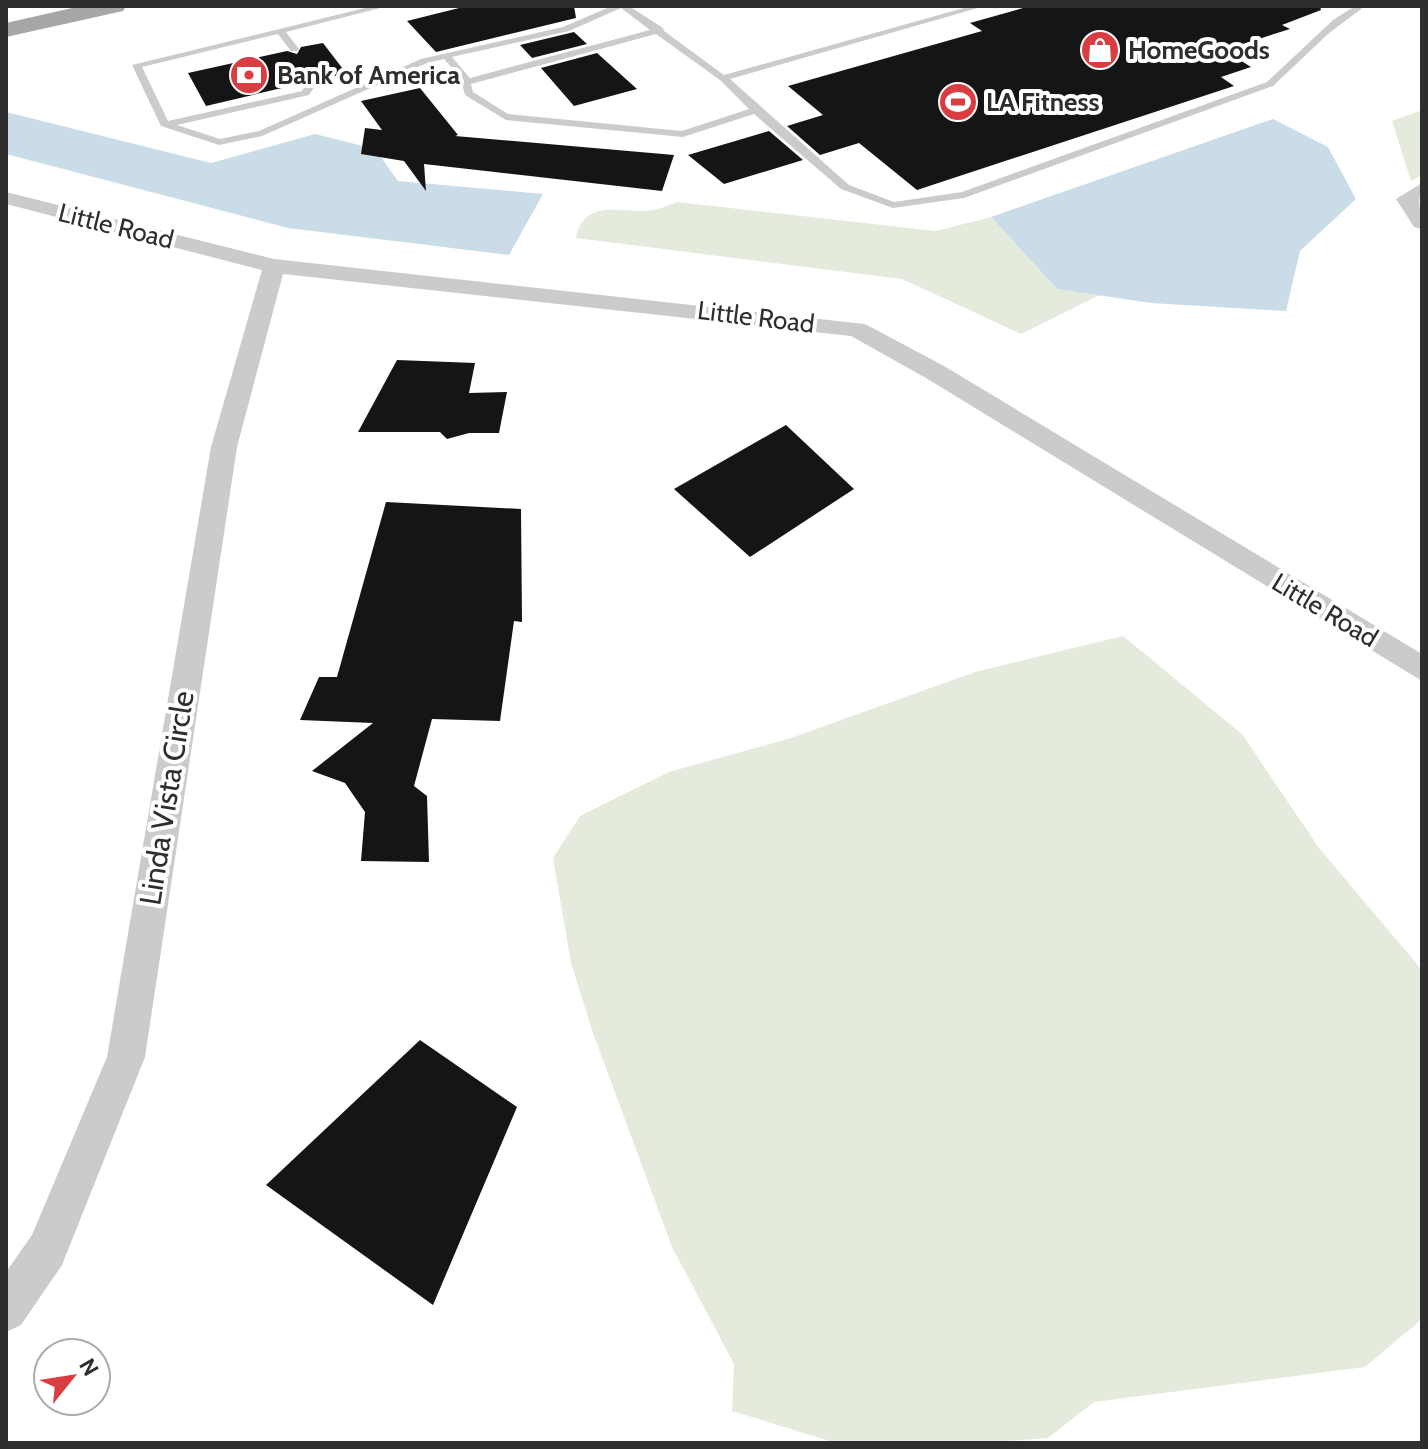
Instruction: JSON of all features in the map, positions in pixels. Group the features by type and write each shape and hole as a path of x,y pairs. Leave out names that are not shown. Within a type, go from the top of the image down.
{"main road":[{"path":"6,30 114,6"}],"street":[{"path":"1422,189 1407,199 1422,222"},
{"name":"Little Road","path":"6,198 274,266 857,329 935,372 1422,669"},
{"name":"Linda Vista Circle","path":"6,1310 47,1250 126,1057 224,447 274,266"}],"lane":[{"path":"384,6 137,65 165,124 219,142 262,133 424,61 566,29 621,6 660,30 723,78 845,187 893,205 964,195 1270,84 1303,57 1337,18 1361,6"},
{"path":"723,78 981,6"},
{"path":"466,82 660,30"},
{"path":"280,31 294,49"},
{"path":"446,56 465,76 468,93 506,117 683,134 756,110"},
{"path":"165,124 306,93 315,78 311,72"}],"shaded area":[{"path":"1422,110 1422,175 1411,181 1392,121"},
{"path":"677,202 936,231 991,217 1057,289 1100,295 1021,334 902,279 576,238 580,225 596,212 652,210"},
{"path":"1123,636 1242,734 1319,848 1422,970 1422,1319 1365,1367 1094,1402 1048,1438 981,1443 836,1443 732,1411 734,1364 672,1247 593,1033 571,963 553,858 580,816 669,772 791,738 975,672"}],"water":[{"path":"6,112 211,163 315,134 375,149 398,181 543,194 509,255 288,228 6,154"},
{"path":"1273,119 1328,147 1356,199 1300,251 1286,311 1151,303 1057,289 991,217"}],"building":[{"path":"467,6 574,6 576,18 436,52 407,21"},
{"path":"1030,6 1320,6 1321,10 1282,25 1290,29 1224,50 1251,67 1221,77 1234,86 917,190 859,143 820,155 787,126 823,115 788,86 982,31 970,23"},
{"path":"574,32 587,44 532,58 520,45"},
{"path":"323,43 346,73 323,79 316,68 308,67 303,83 206,106 188,73 287,51 297,54 301,47"},
{"path":"597,53 637,89 574,106 541,68"},
{"path":"420,88 458,135 455,136 674,155 662,191 424,164 426,191 404,161 361,154 365,128 382,130 361,101"},
{"path":"769,131 803,160 724,184 688,155"},
{"path":"397,360 475,363 469,393 507,392 499,433 469,433 447,439 440,432 358,432"},
{"path":"786,425 854,489 750,557 674,489"},
{"path":"386,502 521,509 522,622 514,621 500,721 432,719 414,786 427,796 429,862 361,861 365,812 345,783 312,771 373,723 300,720 319,677 337,677"},
{"path":"420,1040 517,1107 433,1305 266,1185"}],"place":[{"name":"HomeGoods","path":"1100,50"},
{"name":"Bank of America","path":"249,75"},
{"name":"LA Fitness","path":"958,102"}]}
